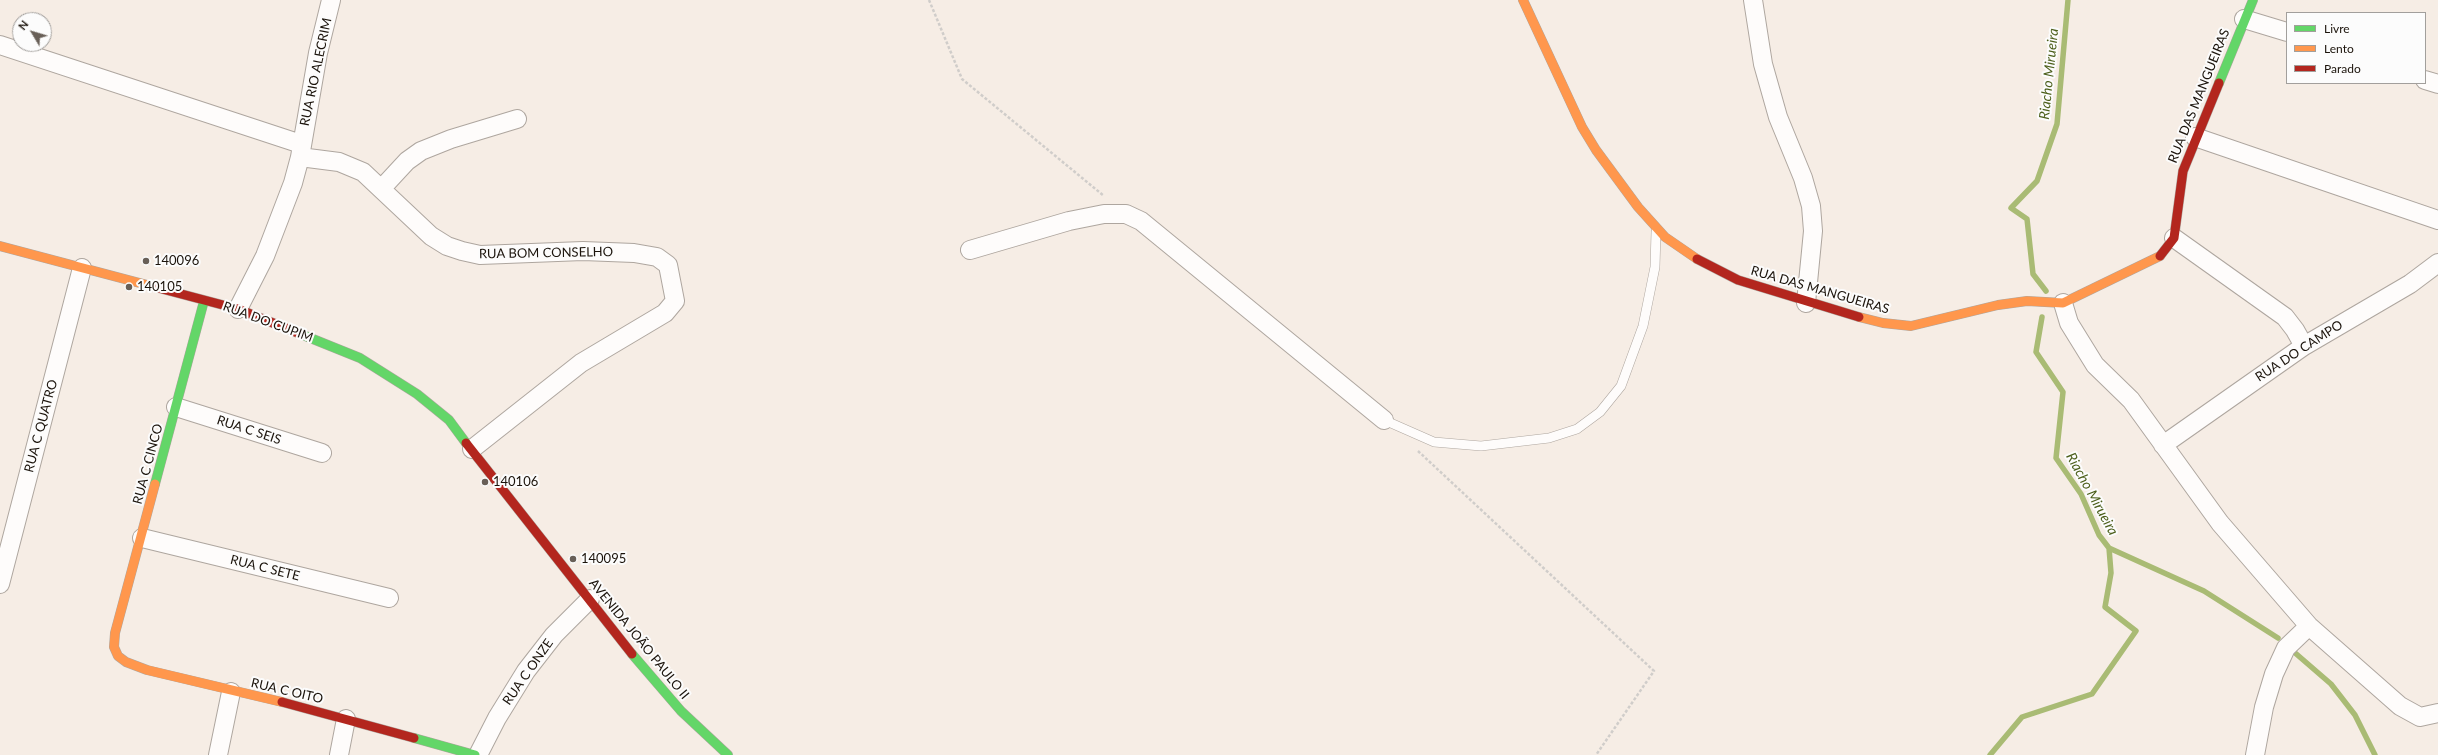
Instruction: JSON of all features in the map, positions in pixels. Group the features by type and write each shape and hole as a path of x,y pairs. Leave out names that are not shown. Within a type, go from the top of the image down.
{"street":[{"name":"RUA RIO ALECRIM","path":"238,309 275,234 301,151 318,53 331,0"},
{"name":"RUA DAS MANGUEIRAS","path":"1523,0 1582,127 1596,150 1656,228 1665,237 1698,260 1738,280 1806,303 1883,323 1911,326 1998,305 2027,301 2063,303 2081,296 2162,255 2174,238 2183,171 2195,137 2253,0"},
{"path":"1753,0 1763,64 1778,117 1803,178 1811,206 1813,231 1806,303"},
{"path":"2244,19 2286,32"},
{"path":"0,45 301,151"},
{"path":"2426,80 2438,84"},
{"path":"382,188 407,161 421,151 451,139 518,119"},
{"path":"2195,137 2438,220"},
{"name":"RUA BOM CONSELHO","path":"301,151 350,165 363,172 382,188 431,236 447,246 462,252 480,255 583,251 656,256 668,265 675,301 665,313 641,329 581,363 472,449"},
{"path":"970,250 1069,221 1104,214 1126,214 1141,221 1384,420"},
{"path":"2174,238 2285,317 2295,330 2304,346"},
{"name":"RUA DO CUPIM","path":"0,246 238,309 360,358 417,394 449,420"},
{"name":"RUA DO CAMPO","path":"2163,446 2252,381 2304,346 2410,284 2438,263"},
{"name":"RUA C QUATRO","path":"0,584 82,268"},
{"name":"RUA C CINCO","path":"115,633 142,538 204,301"},
{"path":"2063,303 2069,323 2082,347 2111,382 2131,400 2220,523 2309,626 2400,706 2420,717 2438,713"},
{"name":"RUA C SEIS","path":"176,406 322,453"},
{"name":"AVENIDA JOÃO PAULO II","path":"449,420 509,500 590,598 656,684 681,711 728,755"},
{"name":"RUA C SETE","path":"142,538 388,598"},
{"name":"RUA C ONZE","path":"476,755 526,671 554,635 590,598"},
{"path":"2255,755 2264,707 2274,674 2286,648 2309,626"},
{"name":"RUA C OITO","path":"115,633 114,647 118,656 126,662 147,670 231,692 289,704 476,755"},
{"path":"218,755 231,692"},
{"path":"339,755 346,719"}],"lane":[{"path":"1384,420 1434,442 1481,446 1549,438 1577,429 1600,412 1621,386 1643,326 1655,267 1656,228"}],"path":[{"path":"929,0 962,79 1126,214"},
{"path":"1413,446 1654,671 1596,755"}],"waterway":[{"name":"Riacho Mirueira","path":"2046,291 2033,274 2027,219 2011,208 2037,181 2057,124 2068,0"},
{"name":"Riacho Mirueira","path":"2042,317 2036,352 2063,392 2056,458 2081,494 2099,535 2109,548 2204,591 2278,638"},
{"path":"1990,755 2022,717 2092,694 2136,631 2105,607 2111,573 2109,548"},
{"name":"Riacho Mirueira","path":"2294,652 2331,684 2355,715 2375,755"}],"traffic: fast":[{"path":"2219,83 2253,0"},
{"path":"155,484 204,301"},
{"path":"298,333 360,358 417,394 449,420 466,443"},
{"path":"632,654 681,711 728,755"},
{"path":"414,738 475,755"}],"traffic: slow":[{"path":"1523,0 1582,127 1596,150 1638,207 1665,237 1697,259"},
{"path":"0,246 151,286"},
{"path":"1859,317 1883,323 1911,326 1998,305 2027,301 2063,303 2160,256"},
{"path":"155,484 115,633 114,647 118,656 126,662 147,670 282,702"}],"traffic: jam":[{"path":"2160,256 2174,238 2183,171 2219,83"},
{"path":"1697,259 1738,280 1859,317"},
{"path":"151,286 238,309 298,333"},
{"path":"466,443 632,654"},
{"path":"282,702 414,738"}],"place":[{"name":"140096","path":"146,261"},
{"name":"140105","path":"129,287"},
{"name":"140106","path":"485,482"},
{"name":"140095","path":"573,559"}]}
